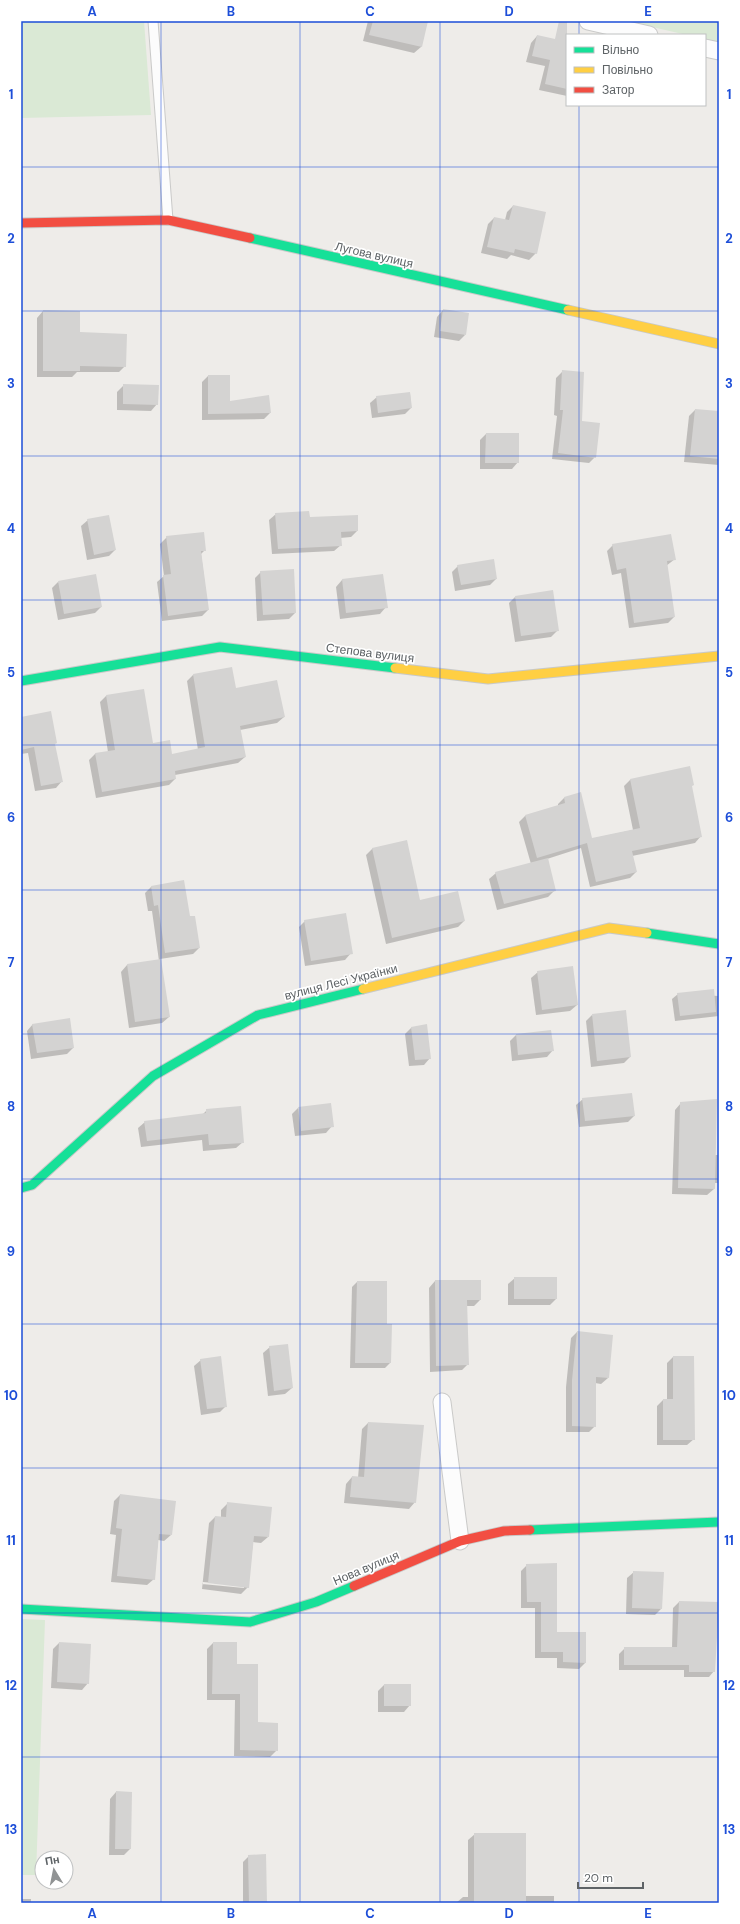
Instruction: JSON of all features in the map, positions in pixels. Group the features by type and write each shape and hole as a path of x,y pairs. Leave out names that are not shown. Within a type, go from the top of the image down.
{"street":[{"path":"588,21 645,34"},
{"path":"706,48 719,51"},
{"name":"Лугова вулиця","path":"21,223 168,220 719,344"},
{"name":"Степова вулиця","path":"21,681 220,646 488,679 719,656"},
{"name":"вулиця Лесі Українки","path":"21,1188 32,1185 153,1076 258,1015 609,928 719,944"},
{"path":"442,1402 460,1541"},
{"name":"Нова вулиця","path":"21,1609 250,1622 316,1602 460,1541 504,1531 719,1522"}],"lane":[{"path":"153,21 168,220"}],"green space":[{"path":"21,21 144,21 151,115 21,118"},
{"path":"626,21 719,21 719,42 706,39 706,34 683,34"},
{"path":"21,1619 45,1620 37,1850 34,1850 34,1875 21,1875"}],"building":[{"path":"373,21 428,21 422,47 369,35"},
{"path":"559,21 567,21 566,89 545,84 550,60 532,56 537,35 555,39"},
{"path":"513,205 546,212 537,254 515,249 514,253 487,247 494,217 509,220"},
{"path":"443,309 469,313 466,335 440,331"},
{"path":"43,310 80,311 80,332 127,334 126,367 80,366 80,371 43,371"},
{"path":"562,370 584,372 582,421 600,423 596,458 558,453 563,410 560,410"},
{"path":"208,375 230,375 230,401 269,395 271,413 208,414"},
{"path":"123,384 159,385 158,405 123,404"},
{"path":"410,392 412,408 378,413 376,396"},
{"path":"695,409 719,411 719,459 690,456"},
{"path":"486,433 519,433 519,463 485,463"},
{"path":"309,511 310,517 358,515 358,531 341,532 342,546 278,549 275,513"},
{"path":"109,515 116,550 94,555 87,519"},
{"path":"204,532 206,551 201,551 209,610 168,616 163,575 171,574 166,536"},
{"path":"671,534 676,560 667,561 675,617 634,623 626,568 617,570 612,544"},
{"path":"494,559 497,579 461,585 457,565"},
{"path":"294,569 296,613 263,615 260,571"},
{"path":"96,574 102,607 64,614 58,581"},
{"path":"383,574 388,608 346,613 342,579"},
{"path":"553,590 559,631 521,636 515,596"},
{"path":"232,667 236,688 277,680 285,717 240,726 246,757 175,771 176,779 102,792 95,753 115,750 106,695 144,689 153,743 170,740 172,754 205,747 193,674"},
{"path":"51,711 57,743 55,744 63,782 41,786 34,747 21,750 21,717"},
{"path":"690,766 694,785 692,786 702,837 632,851 637,872 596,882 587,843 537,858 525,815 565,803 564,797 581,792 592,838 640,828 630,779"},
{"path":"407,840 420,900 458,891 465,921 392,938 372,848"},
{"path":"548,858 556,891 504,904 495,872"},
{"path":"184,880 190,916 195,916 200,948 165,953 158,905 154,906 151,886"},
{"path":"346,913 353,954 311,961 304,920"},
{"path":"161,959 170,1017 135,1022 127,964"},
{"path":"573,966 578,1005 542,1010 537,971"},
{"path":"714,989 716,1012 680,1016 677,993"},
{"path":"626,1010 631,1057 597,1061 592,1014"},
{"path":"70,1018 74,1048 37,1053 32,1024"},
{"path":"427,1024 431,1059 415,1060 411,1027"},
{"path":"551,1030 554,1051 518,1055 516,1034"},
{"path":"632,1093 635,1116 585,1121 582,1098"},
{"path":"717,1099 715,1189 678,1188 680,1102"},
{"path":"331,1103 334,1127 301,1131 298,1107"},
{"path":"241,1106 244,1143 209,1145 208,1134 147,1141 144,1121 206,1113 206,1109"},
{"path":"514,1277 557,1277 557,1299 514,1299"},
{"path":"435,1280 481,1280 481,1300 467,1300 469,1365 436,1366"},
{"path":"357,1281 387,1281 387,1324 392,1324 391,1363 355,1363"},
{"path":"577,1331 613,1335 609,1378 596,1377 596,1427 572,1426 572,1380"},
{"path":"288,1344 293,1388 274,1391 269,1346"},
{"path":"221,1356 227,1407 207,1409 200,1359"},
{"path":"673,1356 694,1356 695,1440 663,1440 663,1399 673,1399"},
{"path":"368,1422 424,1425 416,1503 350,1497 352,1476 364,1477"},
{"path":"120,1494 176,1501 172,1535 159,1534 155,1580 117,1576 122,1529 116,1528"},
{"path":"227,1502 272,1507 269,1537 254,1536 249,1588 208,1583 215,1516 226,1517"},
{"path":"557,1563 557,1632 586,1632 586,1663 563,1662 563,1652 541,1652 541,1602 527,1602 526,1564"},
{"path":"633,1571 664,1572 662,1609 632,1608"},
{"path":"679,1601 719,1602 715,1672 689,1672 689,1665 624,1665 624,1647 677,1647"},
{"path":"59,1642 91,1644 89,1684 57,1682"},
{"path":"213,1642 237,1642 237,1664 258,1664 258,1722 278,1723 278,1751 240,1750 240,1694 212,1694"},
{"path":"384,1684 411,1684 411,1706 384,1706"},
{"path":"116,1791 132,1792 131,1849 115,1849"},
{"path":"474,1833 526,1833 526,1903 474,1903"},
{"path":"266,1854 267,1903 249,1903 248,1855"}],"traffic: fast":[{"path":"250,238 568,310"},
{"path":"21,681 220,647 395,668"},
{"path":"647,933 719,944"},
{"path":"21,1188 32,1185 153,1076 258,1015 363,989"},
{"path":"530,1530 719,1522"},
{"path":"21,1609 250,1622 316,1602 354,1586"}],"traffic: slow":[{"path":"568,310 719,344"},
{"path":"395,668 488,679 719,656"},
{"path":"363,989 609,928 647,933"}],"traffic: jam":[{"path":"21,223 168,220 250,238"},
{"path":"354,1586 460,1541 504,1531 530,1530"}]}
